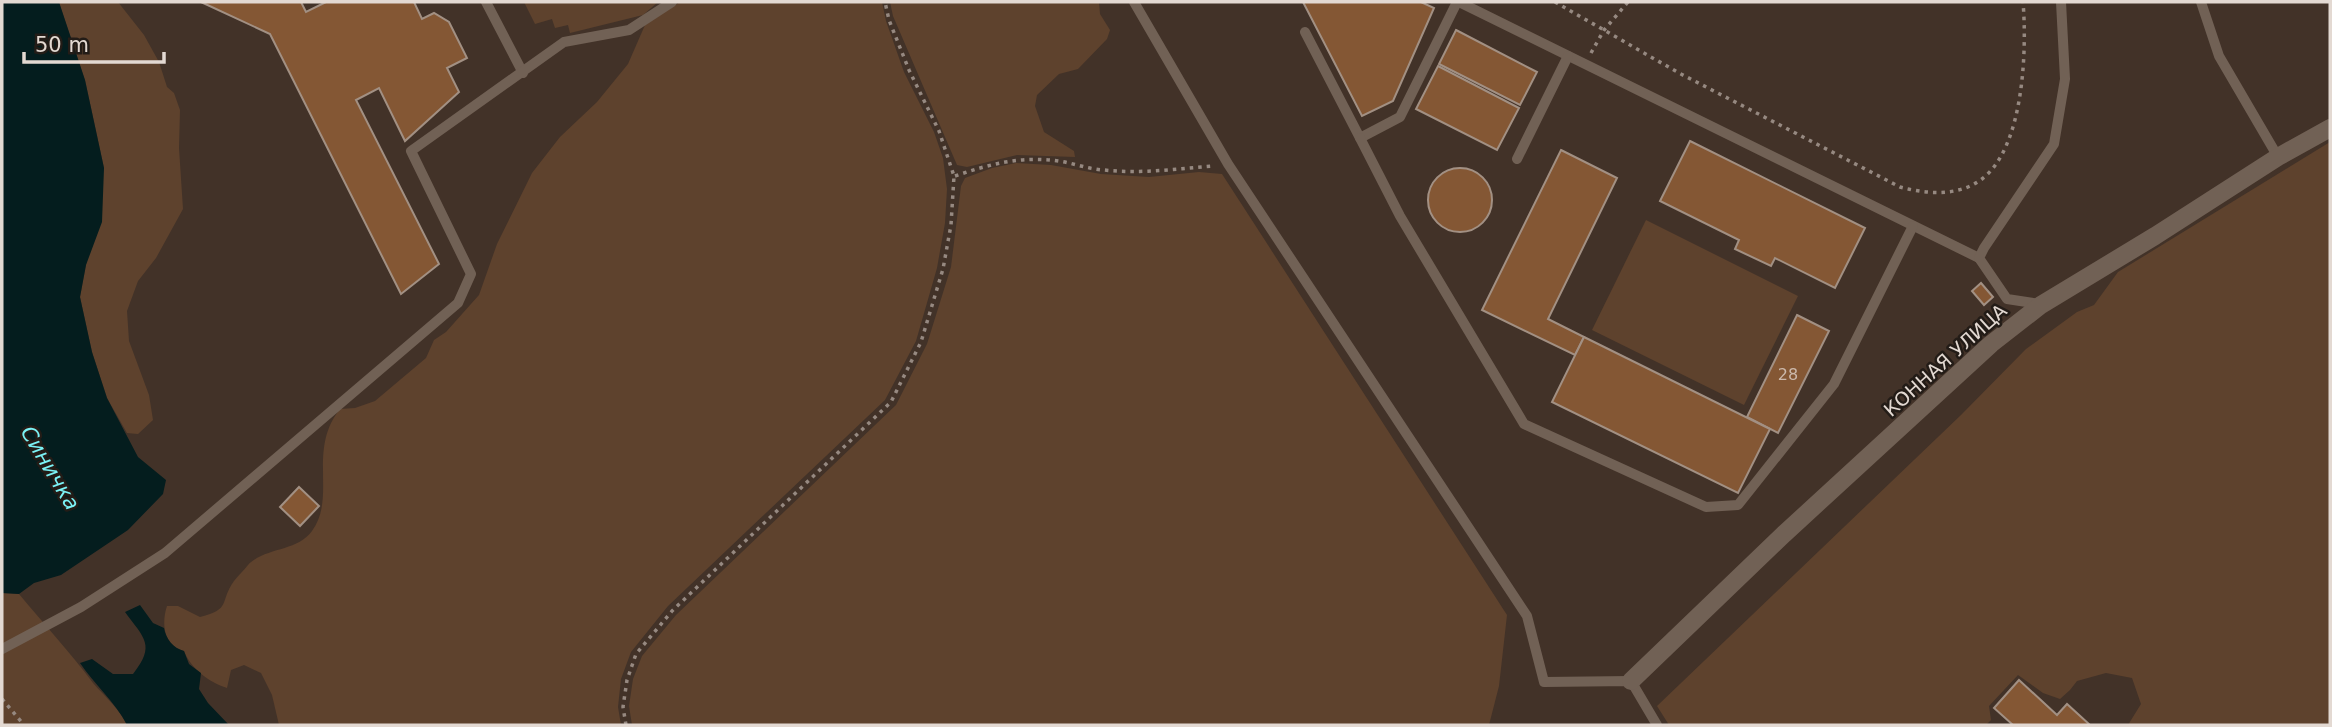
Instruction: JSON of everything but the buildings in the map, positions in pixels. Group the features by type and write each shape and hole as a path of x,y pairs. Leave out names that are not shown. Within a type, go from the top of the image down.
{"street":[{"name":"КОННАЯ УЛИЦА","path":"1631,681 1784,534 1991,344 2041,304 2155,236 2278,157 2330,128"}],"lane":[{"path":"485,2 523,73"},
{"path":"2,649 81,607 165,553 458,303 471,274 411,151 564,42 629,30 671,2"},
{"path":"1134,2 1228,164 1527,616 1544,682 1631,681 1657,725"},
{"path":"1360,138 1400,117 1458,2 1979,258 2007,299 2041,304"},
{"path":"1979,258 2054,144 2065,79 2062,2"},
{"path":"2201,2 2219,56 2278,157"},
{"path":"1305,32 1401,216 1524,424 1706,507 1738,505 1834,384 1913,226"},
{"path":"1517,159 1568,56"}],"path":[{"path":"626,725 623,707 627,680 636,654 672,611 891,402 921,342 943,269 951,225 954,176 939,131 894,32 885,2"},
{"path":"1555,2 1679,73 1900,187 1923,193 1942,193 1967,187 1983,179 1998,160 2011,134 2018,109 2023,67 2023,2"},
{"path":"1585,64 1604,30 1628,2"},
{"path":"954,176 989,164 1017,159 1052,160 1102,170 1149,172 1228,164"},
{"path":"2,699 24,725"}],"shaded area":[{"path":"59,2 118,2 144,35 180,110 179,148 183,209 156,258 138,281 127,311 129,341 149,395 153,420 138,434 127,433 107,398 92,352 80,297 104,168 85,80"},
{"path":"524,2 658,2 643,15 570,33 568,25 555,28 552,19 535,24"},
{"path":"680,2 882,2 904,72 934,132 943,158 947,189 945,223 937,268 916,341 885,400 668,606 631,652 621,679 618,707 621,725 279,725 272,695 261,673 244,665 231,670 227,688 201,674 184,651 168,639 164,627 167,606 178,606 200,617 217,611 234,581 255,559 298,543 312,531 319,518 322,503 325,441 330,425 340,409 355,408 375,401 426,358 434,340 446,332 479,295 497,244 532,173 560,137 597,102 628,64 645,25"},
{"path":"890,2 1099,2 1100,14 1110,30 1107,39 1078,69 1059,74 1037,95 1035,106 1044,132 1074,151 1075,157 1017,155 967,167 957,165 893,16"},
{"path":"2330,142 2330,725 2128,725 2141,704 2132,678 2106,673 2077,681 2060,699 2043,693 2018,675 1989,706 1991,720 1986,725 1669,725 1657,706 1961,415 2026,349 2077,312 2094,305 2118,272"},
{"path":"1016,163 1149,177 1199,172 1222,174 1507,615 1499,686 1489,725 632,725 629,706 633,679 642,656 676,615 896,405 927,344 951,267 961,186 965,178"},
{"path":"1646,220 1798,296 1744,405 1592,330"},
{"path":"2,593 19,594 116,708 127,725 2,725"}],"water":[{"name":"Синичка","path":"2,2 59,2 85,80 104,168 102,222 86,265 80,297 92,352 107,398 138,457 166,480 163,494 128,530 61,575 34,583 19,594 2,593"},
{"path":"140,605 153,623 164,628 171,642 184,651 189,664 201,673 199,689 229,725 127,725 80,663 92,659 113,674 133,674 146,648 142,635 125,612"}]}
